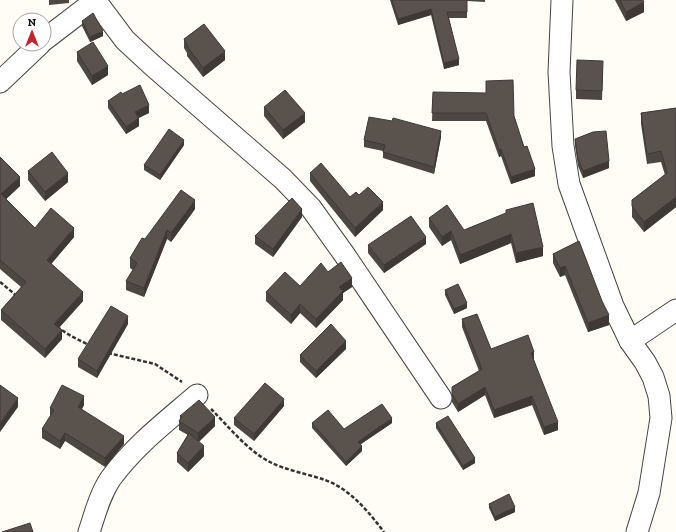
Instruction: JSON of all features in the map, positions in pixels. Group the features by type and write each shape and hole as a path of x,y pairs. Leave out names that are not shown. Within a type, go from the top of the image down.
{"street":[{"path":"52,34 95,0 125,40 283,179 311,208 353,267 441,398"},
{"path":"562,0 558,72 563,146 569,184 613,306 630,341 645,362 653,377 659,396 669,417 638,532"},
{"path":"0,82 32,52"},
{"path":"630,341 676,310"},
{"path":"89,532 100,500 111,479 142,442 197,395"}],"path":[{"path":"0,282 22,300"},
{"path":"52,323 91,347"},
{"path":"104,352 155,364 184,383 250,448 270,462 327,481 345,492 367,509 384,532"}],"building":[{"path":"392,0 467,0 467,12 447,12 459,59 444,63 431,9 398,19"},
{"path":"620,0 643,0 644,2 626,12"},
{"path":"93,13 103,31 90,37 82,21"},
{"path":"204,24 225,51 203,68 187,46 184,39"},
{"path":"93,42 108,66 92,76 77,52"},
{"path":"577,60 603,61 602,91 576,90"},
{"path":"513,80 514,116 524,147 527,146 535,169 511,177 501,149 499,150 486,113 432,113 433,92 486,93 486,81"},
{"path":"140,85 149,105 135,112 139,118 126,127 108,101 121,92 122,94"},
{"path":"285,90 305,113 283,130 264,107"},
{"path":"676,108 676,197 644,222 632,206 632,200 667,173 661,151 647,154 641,113"},
{"path":"369,117 392,121 393,118 441,131 434,167 383,152 385,145 364,140"},
{"path":"169,129 184,140 160,175 144,165"},
{"path":"606,131 609,161 583,171 578,159 575,139 593,132"},
{"path":"52,152 68,173 45,192 28,171"},
{"path":"0,157 20,177 1,194 35,228 51,208 74,228 47,260 83,292 54,324 62,330 45,349 1,310 26,282 0,260"},
{"path":"321,163 350,197 356,192 359,195 368,187 383,202 355,228 310,173"},
{"path":"181,190 195,200 171,233 167,230 144,288 126,281 137,263 130,258 142,238 145,239"},
{"path":"292,198 302,209 273,249 255,236"},
{"path":"533,203 543,247 516,253 511,234 460,255 451,231 442,237 429,218 447,205 464,230 506,213 506,210"},
{"path":"411,216 426,237 384,265 368,245"},
{"path":"579,241 602,301 609,315 588,323 565,266 560,268 553,254"},
{"path":"341,262 352,278 339,287 343,291 316,319 300,304 291,315 266,292 285,272 300,286 321,263 328,272"},
{"path":"458,284 467,303 454,309 445,290"},
{"path":"111,306 128,316 97,371 78,359"},
{"path":"477,314 491,349 528,335 534,352 531,353 558,422 544,427 532,396 494,410 485,387 458,404 452,394 452,387 482,369 462,319"},
{"path":"331,324 346,341 316,371 300,355"},
{"path":"265,383 284,399 254,434 234,418"},
{"path":"0,385 18,398 0,423"},
{"path":"62,385 84,396 78,407 124,436 105,458 65,433 60,441 42,429 54,410 50,408"},
{"path":"199,400 215,417 198,433 179,421 182,417 180,416"},
{"path":"382,404 392,418 358,442 362,446 346,462 312,423 328,410 344,429"},
{"path":"448,416 475,458 463,466 436,423"},
{"path":"189,433 204,446 188,463 177,453"},
{"path":"509,494 515,507 495,517 489,504"},
{"path":"30,523 33,532 2,532"}]}
